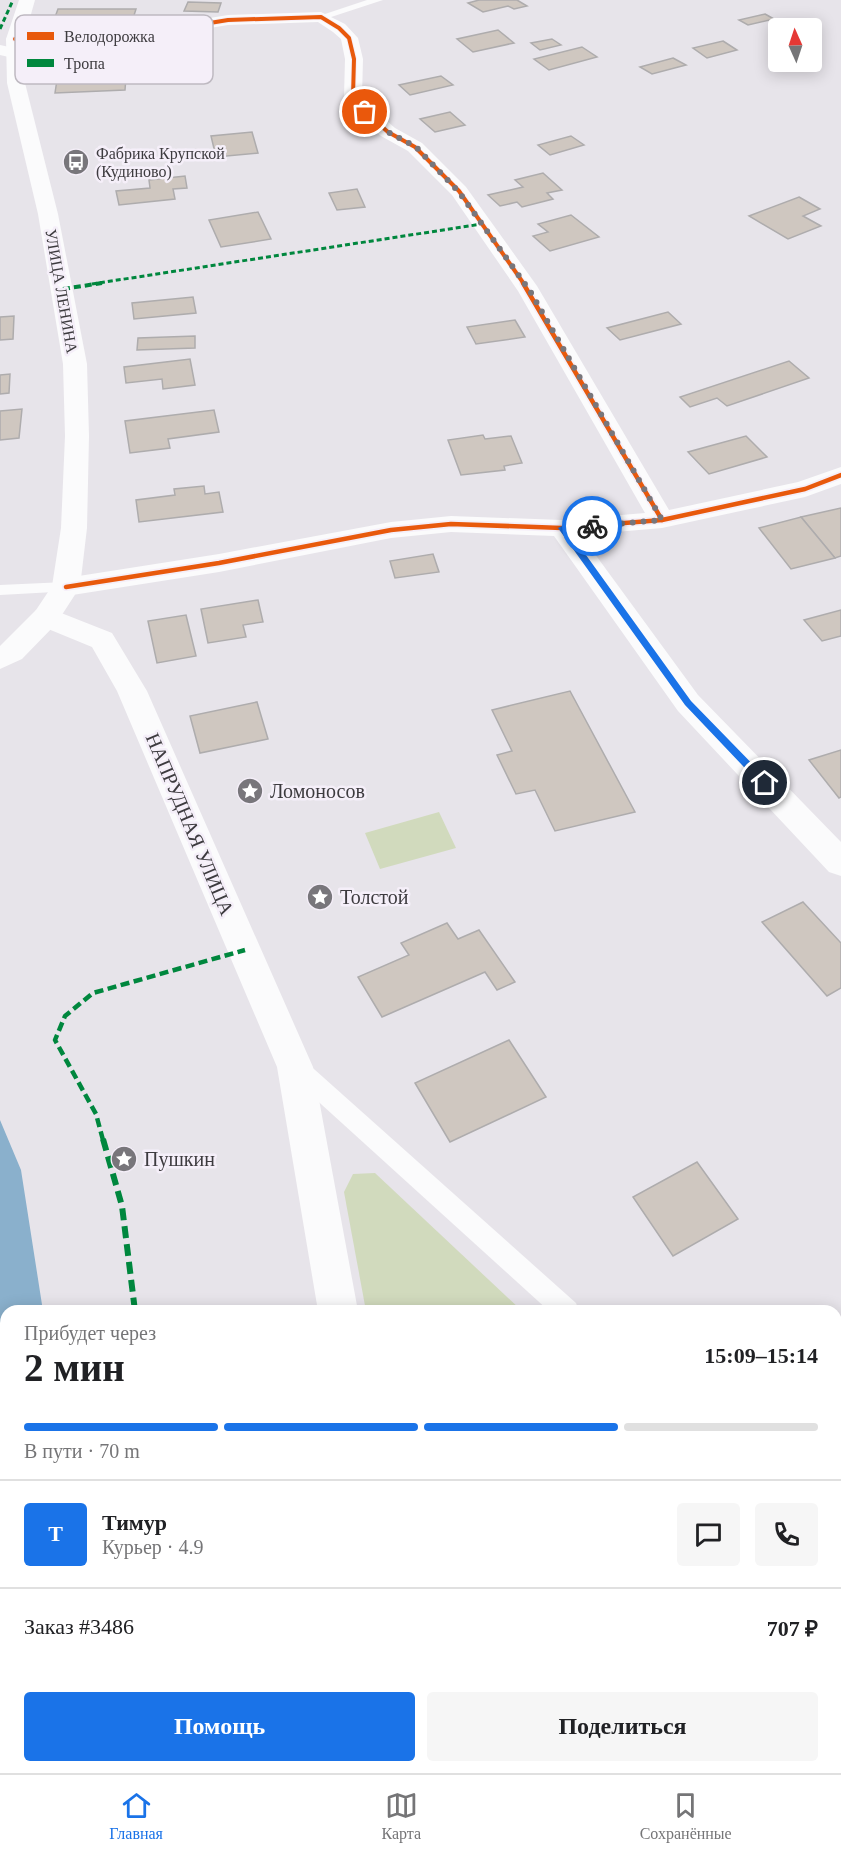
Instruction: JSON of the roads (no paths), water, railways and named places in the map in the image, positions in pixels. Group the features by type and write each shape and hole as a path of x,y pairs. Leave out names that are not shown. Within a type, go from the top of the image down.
{"street":[{"name":"УЛИЦА ЛЕНИНА","path":"21,15 27,0"},
{"path":"213,22 321,17 339,28 349,38 354,59 353,96 365,112 388,132 416,147 459,192 530,291 662,520"},
{"name":"УЛИЦА ЛЕНИНА","path":"15,31 9,47 15,78"},
{"name":"УЛИЦА ЛЕНИНА","path":"16,84 48,214 75,364 77,436 74,528 66,587"},
{"path":"0,659 12,652 46,617 66,587 219,563 391,530 451,524 562,528 662,520 805,489 841,475"},
{"path":"562,528 688,703 841,862"},
{"name":"НАПРУДНАЯ УЛИЦА","path":"46,617 102,640 132,691 295,1067 337,1305"}],"lane":[{"path":"321,17 378,0"},
{"path":"0,590 66,587"},
{"path":"295,1067 560,1305"}],"water":[{"path":"0,1120 21,1170 42,1305 0,1305"}],"place":[{"name":"Фабрика Крупской (Кудиново)","path":"76,162"},
{"name":"Ломоносов","path":"250,791"},
{"name":"Толстой","path":"320,897"},
{"name":"Пушкин","path":"124,1159"}]}
